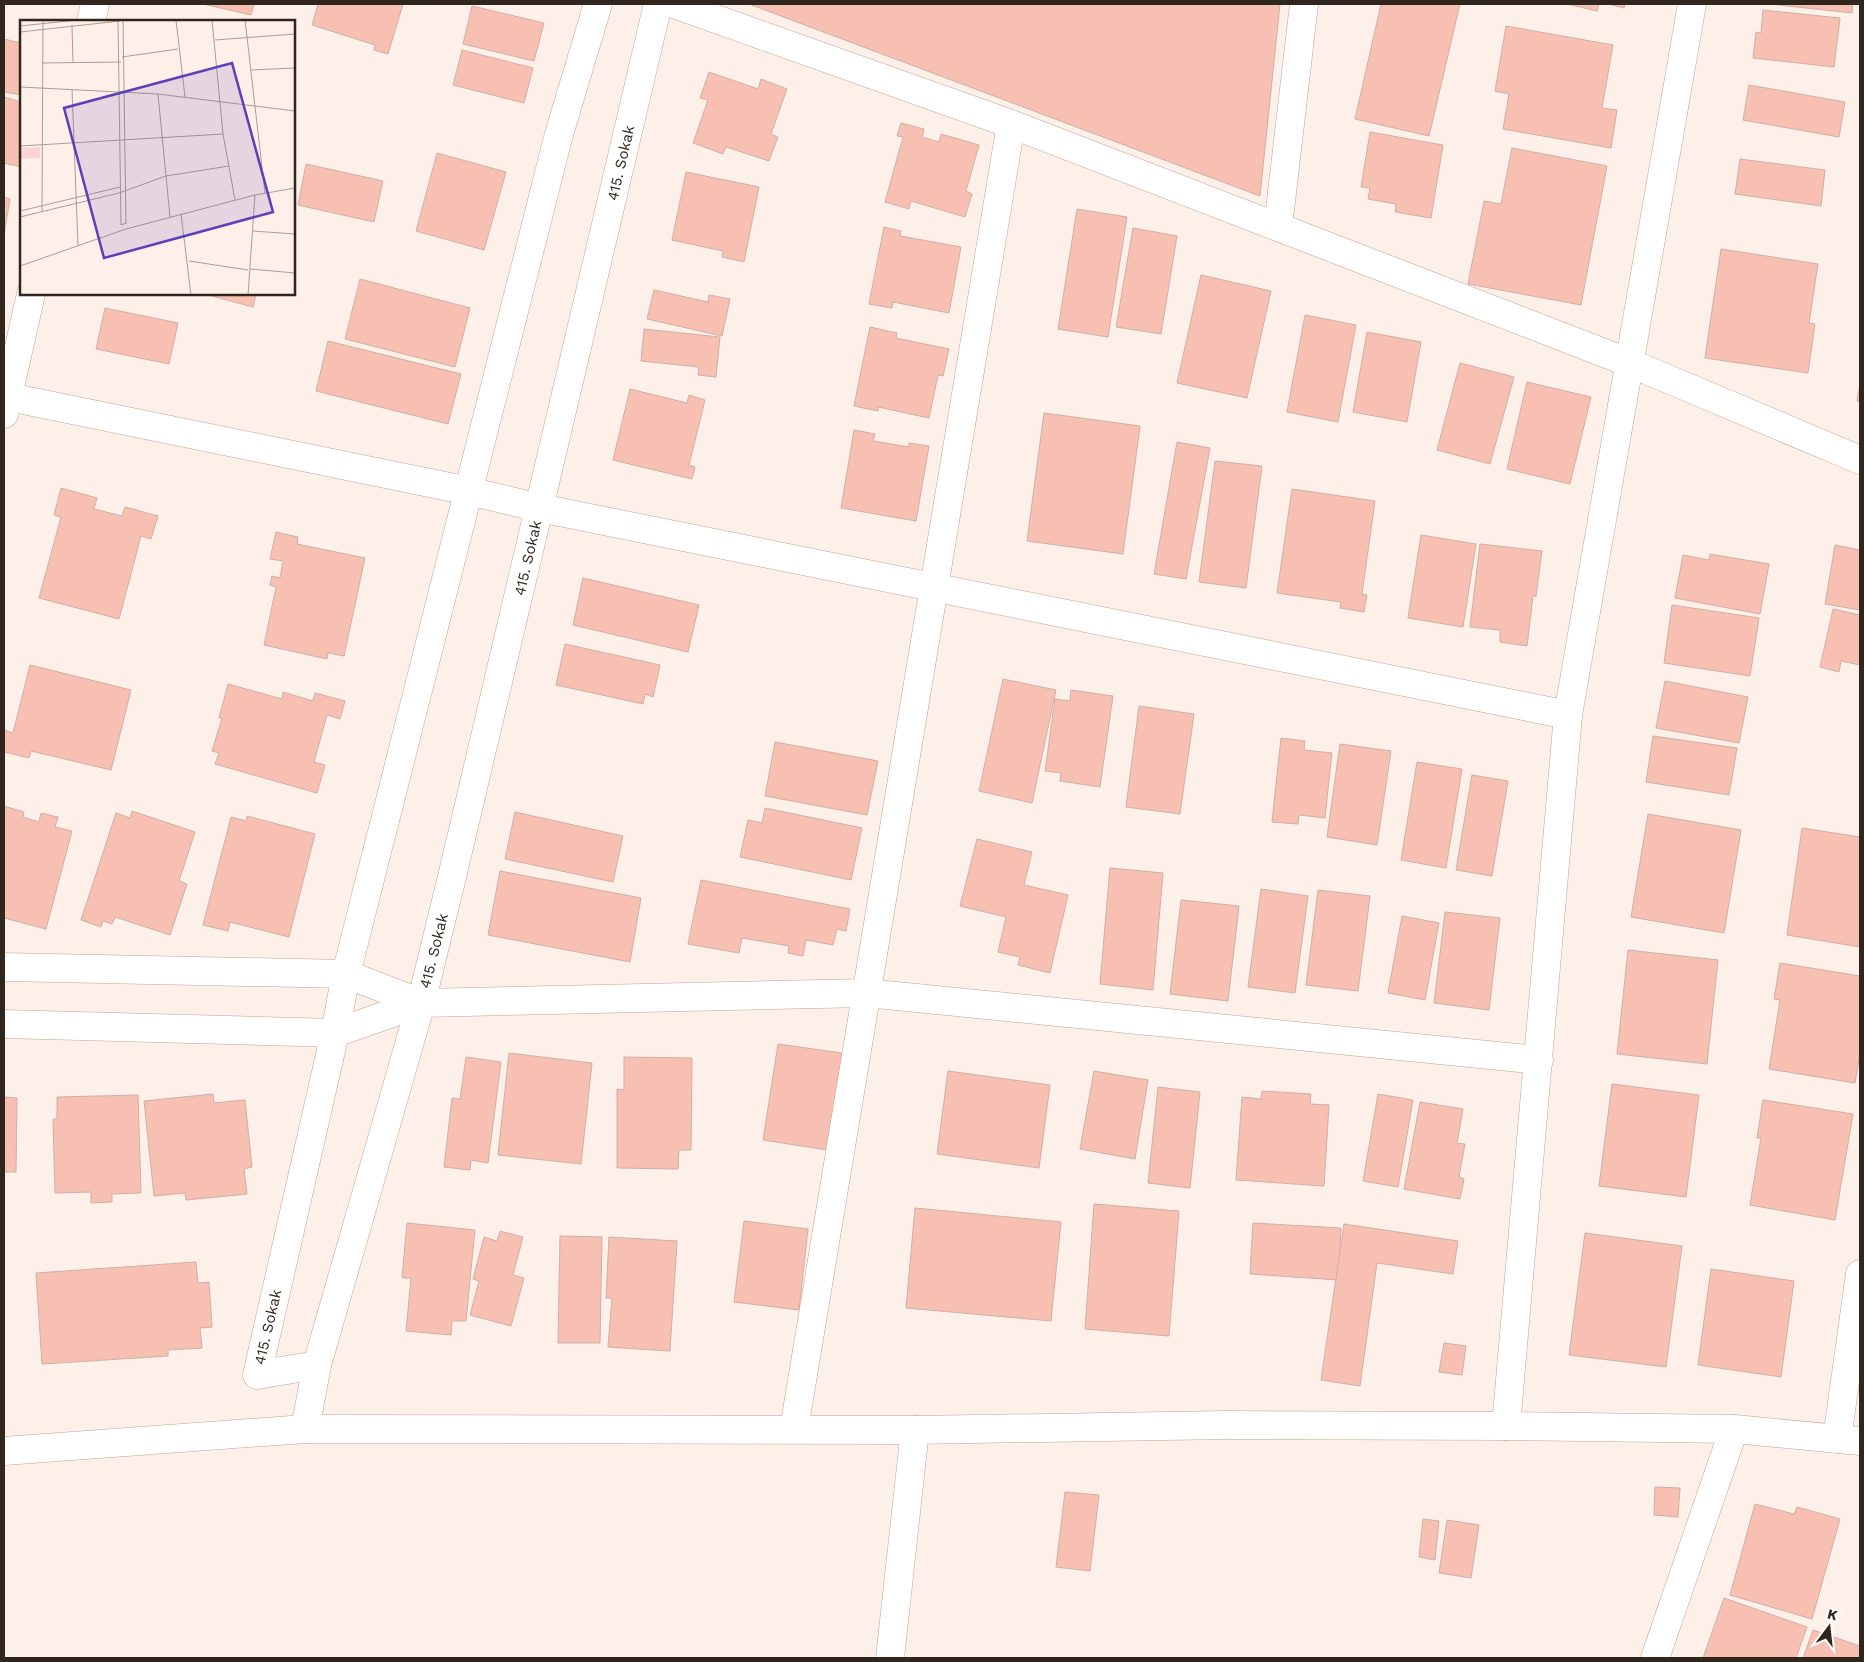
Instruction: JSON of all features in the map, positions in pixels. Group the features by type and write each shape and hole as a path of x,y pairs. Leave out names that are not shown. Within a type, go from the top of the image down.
{"street":[{"path":"91,20 95,4"},
{"name":"415. Sokak","path":"598,4 559,134 346,974 335,1033 257,1375 317,1365 421,1003 540,508 658,4"},
{"path":"674,4 1011,124 1630,363 1860,460"},
{"path":"1278,227 1304,4"},
{"path":"1506,1426 1568,715 1692,4"},
{"path":"794,1429 1011,124"},
{"path":"31,295 5,402 469,492 934,588 1568,715"},
{"path":"4,966 346,974 421,1003"},
{"path":"4,1024 335,1033 421,1003 866,993 1539,1060"},
{"path":"4,1451 305,1429 915,1430 1226,1425 1506,1426 1734,1429 1849,1440 1860,1274"},
{"path":"305,1429 317,1365"},
{"path":"1655,1658 1734,1429"},
{"path":"890,1658 915,1430"}],"building":[{"path":"203,4 254,4 251,15"},
{"path":"318,4 403,4 388,54 374,50 375,45 312,25"},
{"path":"749,4 1280,4 1260,196"},
{"path":"1381,4 1460,4 1429,136 1355,119"},
{"path":"1567,4 1599,4 1597,11"},
{"path":"1608,4 1625,4 1624,8"},
{"path":"1770,4 1853,4 1852,13"},
{"path":"472,6 544,23 534,61 463,44"},
{"path":"1763,10 1840,18 1834,67 1753,58 1756,32 1761,33"},
{"path":"1506,26 1613,45 1602,108 1617,110 1611,148 1503,129 1509,94 1495,91"},
{"path":"4,39 20,43 20,95 4,92"},
{"path":"462,50 533,68 524,103 453,85"},
{"path":"709,72 758,89 761,79 787,89 771,134 778,137 769,161 726,147 723,154 693,143 708,100 700,98"},
{"path":"1749,85 1845,102 1839,137 1743,120"},
{"path":"4,97 20,102 20,167 4,163"},
{"path":"901,123 924,129 922,137 939,142 941,134 979,145 966,191 972,194 965,217 911,201 909,209 885,202 903,137 897,136"},
{"path":"1370,132 1443,145 1431,218 1395,212 1396,204 1368,199 1370,188 1361,187"},
{"path":"1512,148 1607,166 1581,305 1468,284 1484,201 1501,204"},
{"path":"437,153 506,172 484,250 416,231"},
{"path":"1740,159 1825,170 1821,206 1735,194"},
{"path":"306,164 383,181 374,222 298,205"},
{"path":"686,172 759,187 744,262 722,257 723,251 672,240"},
{"path":"4,197 10,199 4,235"},
{"path":"1077,209 1127,217 1108,337 1058,329"},
{"path":"884,227 901,231 900,236 961,247 949,313 893,302 892,308 869,304"},
{"path":"1133,228 1177,236 1161,334 1116,327"},
{"path":"1721,249 1818,264 1809,323 1815,324 1808,373 1705,358"},
{"path":"1201,275 1271,291 1247,398 1177,383"},
{"path":"360,279 470,308 455,367 345,339"},
{"path":"654,290 708,302 709,295 730,299 722,336 647,319"},
{"path":"212,295 256,295 253,307"},
{"path":"105,308 178,323 169,364 96,349"},
{"path":"1305,315 1356,325 1338,422 1287,412"},
{"path":"870,327 897,333 896,338 949,349 943,376 938,375 929,418 878,407 878,411 854,406"},
{"path":"644,329 720,337 716,377 698,375 699,367 641,361"},
{"path":"1367,332 1421,342 1407,422 1353,412"},
{"path":"328,341 461,374 448,424 316,391"},
{"path":"1460,363 1514,377 1490,464 1437,450"},
{"path":"1527,382 1591,397 1570,484 1507,469"},
{"path":"1860,384 1860,402 1857,401"},
{"path":"630,389 687,403 689,395 705,400 689,465 695,467 692,479 613,460"},
{"path":"1044,413 1140,426 1123,554 1027,541"},
{"path":"854,430 875,434 873,441 909,447 909,443 929,446 916,521 841,508"},
{"path":"1177,442 1210,448 1186,579 1154,574"},
{"path":"1215,461 1262,466 1246,588 1199,582"},
{"path":"61,488 97,498 94,509 122,516 125,507 158,516 151,539 141,536 119,619 39,598 61,517 54,515"},
{"path":"1292,489 1375,501 1362,594 1367,595 1364,612 1340,608 1341,602 1277,593"},
{"path":"276,532 298,537 297,544 365,558 344,656 328,653 327,659 264,645 276,587 270,585 272,576 280,578 283,561 270,559"},
{"path":"1421,535 1476,544 1463,627 1408,618"},
{"path":"1480,544 1542,551 1536,596 1533,596 1527,646 1500,642 1500,630 1470,627"},
{"path":"1835,545 1860,550 1860,610 1825,604"},
{"path":"1710,554 1769,564 1760,614 1675,598 1683,555 1709,560"},
{"path":"583,578 699,605 688,652 573,625"},
{"path":"1672,605 1759,618 1750,676 1664,663"},
{"path":"1833,609 1860,615 1860,665 1841,661 1839,672 1820,667"},
{"path":"565,644 660,665 653,697 645,694 643,704 556,685"},
{"path":"30,665 131,690 111,770 31,751 29,758 4,752 4,730 13,733"},
{"path":"1003,679 1056,690 1032,803 979,791"},
{"path":"1665,681 1748,697 1739,743 1656,728"},
{"path":"228,684 282,699 283,692 313,701 315,693 345,701 340,719 327,715 314,762 325,765 317,793 215,764 219,753 212,751 222,718 219,718"},
{"path":"1071,690 1113,696 1100,787 1060,781 1061,773 1045,771 1055,699 1070,701"},
{"path":"1139,706 1194,714 1180,814 1126,807"},
{"path":"1653,736 1737,748 1729,795 1646,782"},
{"path":"1281,738 1305,741 1304,750 1332,753 1325,818 1299,815 1298,824 1272,822"},
{"path":"775,742 878,761 867,815 765,796"},
{"path":"1340,744 1391,751 1377,845 1327,837"},
{"path":"1417,762 1462,769 1446,868 1401,860"},
{"path":"1472,775 1508,781 1492,876 1456,870"},
{"path":"4,806 24,812 23,817 39,822 41,813 58,817 55,827 72,831 46,929 4,918"},
{"path":"765,808 862,828 851,880 740,857 748,820 762,823"},
{"path":"132,811 195,832 179,881 187,884 170,935 115,917 112,924 103,921 101,927 81,920 116,813 130,818"},
{"path":"515,812 623,836 613,882 505,859"},
{"path":"1648,814 1741,830 1724,933 1631,917"},
{"path":"247,816 315,834 289,937 230,922 228,931 203,925 231,817 246,821"},
{"path":"1802,828 1860,837 1860,947 1787,935"},
{"path":"977,839 1032,852 1024,885 1068,895 1050,973 1018,965 1020,957 998,952 1006,917 960,906"},
{"path":"1110,868 1163,873 1153,990 1100,984"},
{"path":"500,871 641,898 630,962 488,935"},
{"path":"701,880 850,909 846,931 837,929 833,945 806,940 803,956 788,953 789,946 742,938 739,953 688,944"},
{"path":"1261,889 1308,896 1295,993 1248,987"},
{"path":"1318,890 1370,896 1358,991 1306,985"},
{"path":"1181,900 1239,906 1228,1001 1170,994"},
{"path":"1445,912 1500,918 1489,1010 1434,1003"},
{"path":"1402,916 1439,923 1425,1000 1388,993"},
{"path":"1628,950 1718,960 1707,1064 1617,1054"},
{"path":"1780,963 1860,976 1860,1054 1855,1083 1769,1069 1780,1000 1774,999"},
{"path":"778,1044 849,1054 834,1151 763,1140"},
{"path":"509,1053 592,1063 581,1164 498,1155"},
{"path":"466,1057 501,1062 488,1163 471,1160 470,1170 444,1167 452,1098 460,1099"},
{"path":"624,1057 692,1058 691,1150 679,1150 678,1169 617,1168 617,1089 624,1090"},
{"path":"948,1071 1050,1085 1039,1168 937,1154"},
{"path":"1094,1071 1148,1080 1135,1159 1080,1149"},
{"path":"1612,1084 1699,1095 1686,1197 1599,1186"},
{"path":"1158,1087 1200,1092 1190,1188 1148,1183"},
{"path":"1262,1091 1311,1094 1310,1104 1329,1105 1324,1186 1236,1180 1242,1097 1261,1099"},
{"path":"213,1094 214,1103 245,1100 252,1167 244,1169 247,1194 186,1200 185,1193 154,1196 144,1101"},
{"path":"1378,1094 1413,1100 1398,1187 1363,1181"},
{"path":"138,1095 141,1193 112,1194 112,1202 91,1203 91,1192 55,1193 53,1119 57,1119 57,1097"},
{"path":"4,1097 17,1098 16,1172 4,1172"},
{"path":"1763,1100 1853,1114 1835,1220 1750,1205 1761,1138 1757,1138"},
{"path":"1420,1102 1463,1109 1457,1143 1465,1144 1459,1177 1464,1179 1460,1199 1404,1189"},
{"path":"1094,1204 1179,1211 1169,1336 1085,1329"},
{"path":"915,1208 1061,1222 1051,1321 906,1308"},
{"path":"744,1221 808,1229 799,1310 734,1302"},
{"path":"407,1223 475,1230 466,1321 452,1321 451,1335 406,1331 411,1278 402,1278"},
{"path":"1253,1223 1341,1228 1338,1280 1250,1274"},
{"path":"1344,1224 1458,1241 1453,1274 1377,1263 1360,1386 1321,1380"},
{"path":"500,1231 523,1237 513,1275 524,1278 511,1326 470,1315 479,1281 473,1279 484,1237 497,1241"},
{"path":"1585,1233 1682,1246 1666,1367 1569,1355"},
{"path":"560,1236 602,1237 600,1343 558,1343"},
{"path":"609,1237 677,1241 670,1351 608,1347 612,1298 606,1298"},
{"path":"196,1262 198,1283 209,1282 212,1327 200,1328 202,1348 168,1350 168,1356 42,1364 36,1273"},
{"path":"1711,1269 1794,1281 1781,1377 1698,1365"},
{"path":"1444,1343 1466,1346 1462,1375 1439,1372"},
{"path":"1655,1487 1680,1488 1678,1517 1654,1515"},
{"path":"1065,1492 1099,1495 1090,1571 1056,1567"},
{"path":"1755,1504 1794,1514 1797,1507 1840,1519 1812,1619 1730,1595"},
{"path":"1423,1519 1439,1521 1435,1560 1419,1557"},
{"path":"1447,1520 1479,1525 1471,1578 1439,1573"},
{"path":"1724,1598 1807,1627 1796,1658 1703,1658"},
{"path":"1813,1630 1860,1646 1860,1658 1803,1658"}]}
